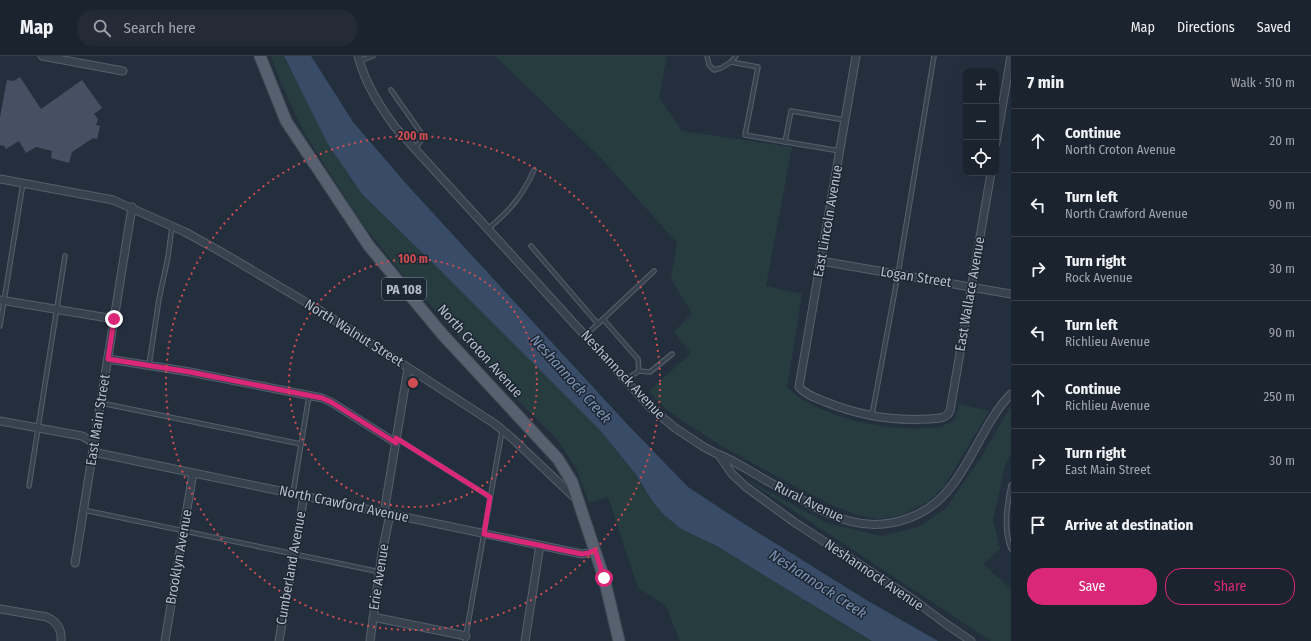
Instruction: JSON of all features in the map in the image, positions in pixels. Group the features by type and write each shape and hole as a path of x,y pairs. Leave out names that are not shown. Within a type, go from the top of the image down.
{"main road":[{"name":"North Croton Avenue","path":"260,56 286,121 369,246 443,335 558,459 572,482 595,550 604,578 618,641"}],"street":[{"path":"42,56 61,58 123,71"},
{"name":"East Lincoln Avenue","path":"856,56 799,387 810,396 832,405 855,412 872,415"},
{"path":"997,140 1011,56"},
{"name":"Neshannock Avenue","path":"358,58 373,94 395,128 651,408 665,421 719,455 732,474 746,487 794,522 911,598 971,641"},
{"name":"East Wallace Avenue","path":"872,415 892,419 942,418 948,415 950,411 990,176"},
{"name":"North Walnut Street","path":"0,179 99,196 113,200 132,207 172,226 224,253 311,306 502,429 578,500"},
{"name":"East Main Street","path":"75,562 132,207"},
{"name":"Logan Street","path":"821,261 1011,294"},
{"path":"2,301 114,319"},
{"path":"108,359 190,372 309,396 331,402 396,441"},
{"name":"Erie Avenue","path":"370,641 396,441 408,368"},
{"name":"Rural Avenue","path":"719,455 819,509 837,517 856,523 870,525 900,521 925,510 950,489 1001,405 1011,394"},
{"path":"0,421 82,436 94,443"},
{"name":"North Crawford Avenue","path":"93,452 582,554 595,550"},
{"name":"Brooklyn Avenue","path":"165,641 193,473"},
{"name":"Cumberland Avenue","path":"279,641 304,496"},
{"path":"525,641 540,545"},
{"path":"0,610 47,617 54,620 61,632 61,639"},
{"path":"373,617 466,638"}],"lane":[{"path":"358,58 373,56"},
{"path":"707,56 709,65 714,70 717,70 731,62 736,56"},
{"path":"872,415 898,274 934,56"},
{"path":"731,62 758,67 745,135 840,151"},
{"path":"391,90 424,138 414,149"},
{"path":"785,142 791,110 845,120"},
{"path":"488,229 510,209 518,199 534,170"},
{"path":"0,326 2,301 23,183"},
{"path":"149,366 172,226"},
{"path":"531,246 598,324"},
{"path":"29,486 66,256"},
{"path":"585,336 654,271"},
{"path":"603,319 638,359 639,371"},
{"path":"625,380 639,371 650,372 672,354"},
{"path":"293,494 309,396"},
{"path":"101,403 301,444"},
{"path":"466,638 502,429"},
{"path":"396,441 490,497"},
{"path":"1011,485 1007,509 1008,536 1011,549"},
{"path":"84,510 380,572"}],"green space":[{"path":"271,56 284,56 287,64 362,194 599,429 635,473 651,499 681,529 717,546 872,641 680,641 666,606 638,588 608,497 589,503 576,468 555,437 505,388 402,274 361,222 304,133 280,81"},
{"path":"495,56 667,56 659,97 682,131 792,147 766,286 802,294 787,387 800,397 833,414 852,420 891,427 941,427 955,420 959,404 989,411 945,485 928,502 903,515 878,519 857,515 834,506 798,488 725,448 667,410 649,391 691,353 674,332 692,313 671,279 677,243 602,159"},
{"path":"1011,406 1011,453 1005,466 993,520 1000,549 983,564 1011,589 1011,641 991,641 744,478 827,523 881,536 918,527 946,508 980,459"}],"water":[{"name":"Neshannock Creek","path":"284,56 311,56 353,122 409,187 627,424 688,487 741,522 868,601 938,641 872,641 717,546 681,529 662,513 651,499 635,473 599,429 362,194 328,144"}],"building":[{"path":"20,77 41,109 82,80 102,108 94,114 98,119 96,125 100,126 97,139 93,138 72,152 69,163 51,158 52,151 36,147 26,153 19,141 6,149 4,146 0,145 0,117 7,80 14,81"}],"route":[{"path":"114,319 108,359 190,372 322,398 331,402 396,443 396,438 490,497 484,534 582,554 595,550 604,578"}]}
